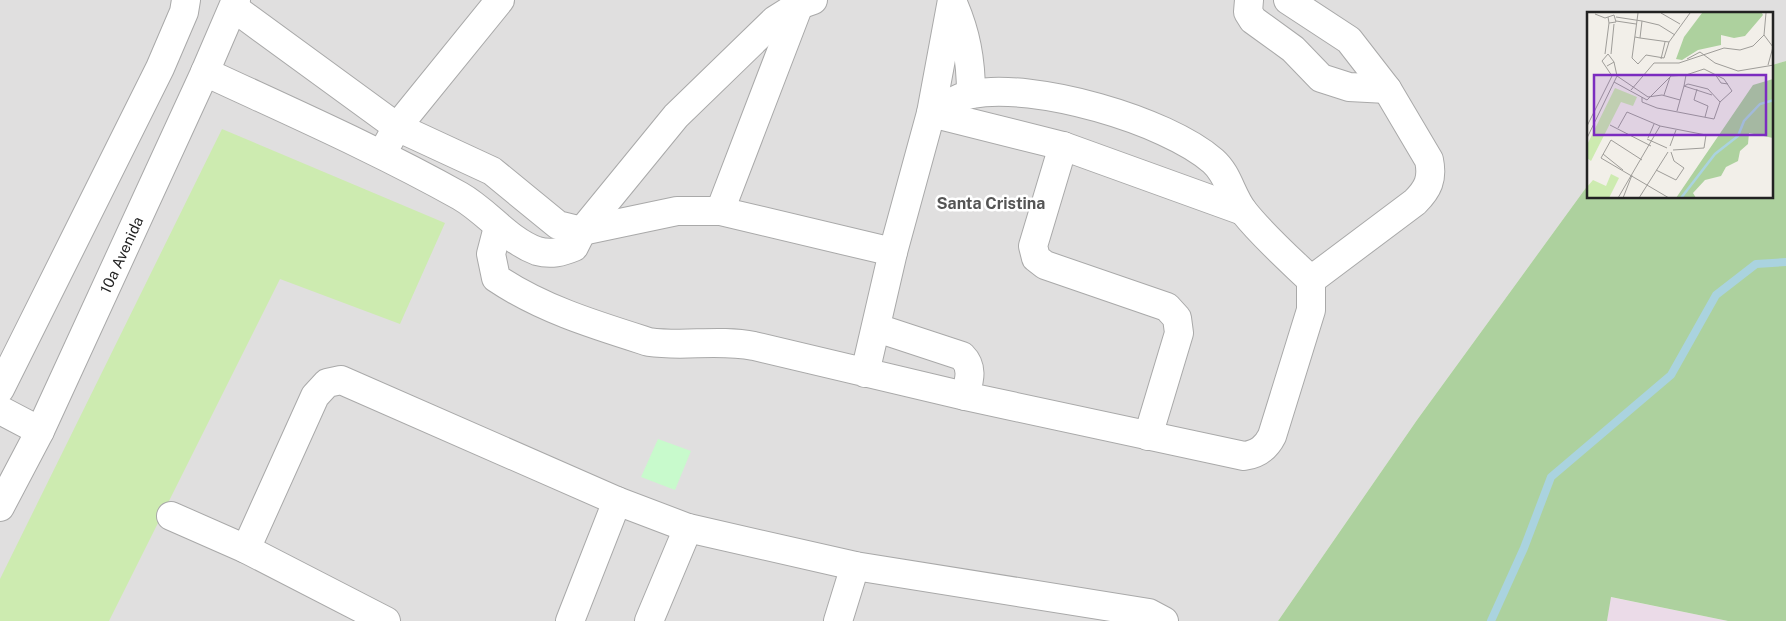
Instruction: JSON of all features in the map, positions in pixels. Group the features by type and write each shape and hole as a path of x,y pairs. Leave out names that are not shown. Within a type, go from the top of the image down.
{"street":[{"path":"0,389 160,68 184,12 186,0"},
{"path":"381,155 397,127 500,0"},
{"path":"952,0 962,22 968,46 971,94"},
{"path":"865,373 877,328 892,252 931,113 952,0"},
{"path":"1249,0 1248,12 1252,20 1293,50 1321,78 1349,87 1387,89"},
{"path":"1288,0 1348,40 1387,89 1429,160 1430,176 1426,190 1389,222 1311,280"},
{"path":"720,211 806,2"},
{"path":"205,72 440,185 463,198 498,228 536,250 553,254 574,247 582,231 676,116 775,20 806,2"},
{"path":"235,4 397,127 492,171 558,225 582,231 677,211 720,211 892,252"},
{"name":"10a Avenida","path":"0,508 40,431 235,4"},
{"path":"498,228 491,254 496,278 523,296 548,308 648,342 664,344 738,343 965,396 1244,456 1259,452 1265,448 1272,436 1311,310 1311,280 1242,211 1223,171 1203,153 1180,139 1134,120 1068,100 1015,92 971,94 931,113"},
{"path":"931,113 1063,146 1242,211"},
{"path":"1063,146 1034,246 1036,258 1045,265 1167,307 1177,318 1178,333 1148,436"},
{"path":"440,185 452,174 457,161 457,154"},
{"path":"877,328 962,356 970,367 971,374 965,396"},
{"path":"246,549 315,396 327,383 340,380 617,501 688,528 855,566 1149,613 1164,621"},
{"path":"0,410 40,431"},
{"path":"570,621 617,501"},
{"path":"171,516 246,549 386,621"},
{"path":"649,621 688,528"},
{"path":"838,621 855,566"}],"shaded area":[{"path":"0,0 1786,0 1786,61 1774,64 1774,12 1587,12 1587,186 1417,420 1278,621 0,621"},
{"path":"1610,597 1728,621 1607,621"}],"green space":[{"path":"1786,61 1786,621 1728,621 1611,597 1607,621 1278,621 1417,420 1587,186 1587,199 1774,199 1774,64"},
{"path":"222,129 445,223 400,324 280,279 109,621 0,621 0,579"},
{"path":"658,439 691,451 675,490 641,477"}],"waterway":[{"path":"1491,621 1524,548 1551,477 1671,375 1716,295 1756,264 1786,262"}],"district":[{"name":"Santa Cristina","path":"991,203"}]}
